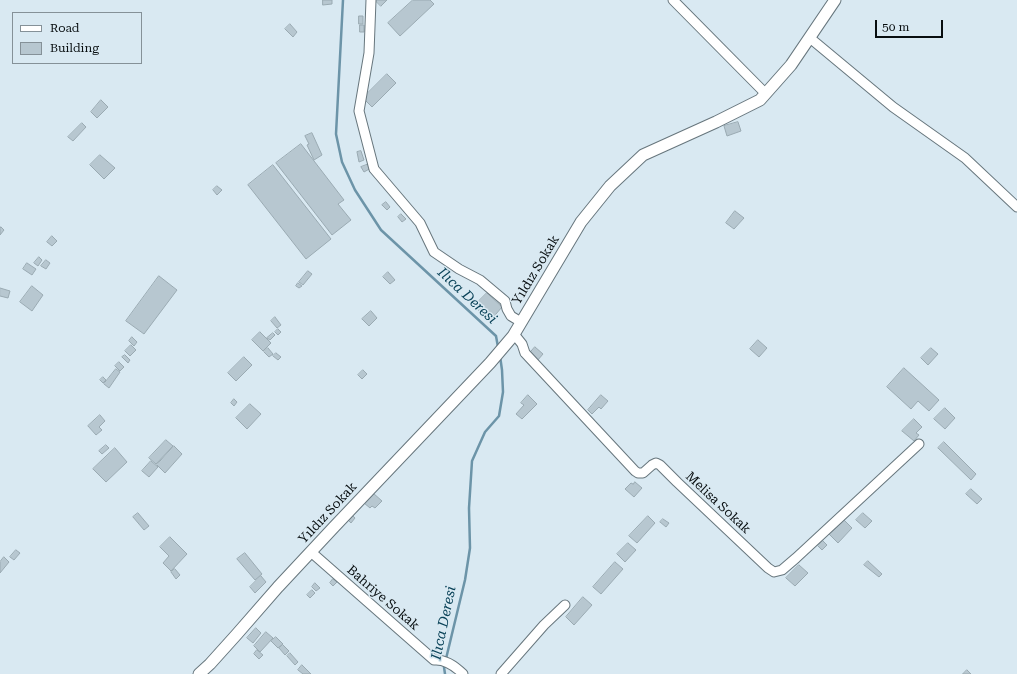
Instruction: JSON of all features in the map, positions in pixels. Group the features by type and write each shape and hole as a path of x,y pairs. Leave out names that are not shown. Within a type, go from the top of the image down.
{"street":[{"path":"371,0 369,53 359,111 374,169 420,223 434,252 459,269 480,280 505,301 507,309 512,316 521,322"},
{"path":"673,0 766,93"},
{"name":"Yıldız Sokak","path":"199,674 221,652 278,587 334,527 490,363 514,335 581,222 610,186 643,155 760,100 791,65 835,0"},
{"path":"810,38 893,107 965,158 1017,207"},
{"name":"Melisa Sokak","path":"514,335 522,344 525,353 634,471 643,473 656,463 660,465 774,572 782,570 796,558 919,444"},
{"name":"Bahriye Sokak","path":"311,552 434,660 439,660 455,667 463,674"},
{"path":"501,674 544,625 565,605"}],"building":[{"path":"323,0 332,0 332,4 323,5"},
{"path":"375,0 387,0 381,6"},
{"path":"413,0 430,0 434,4 400,36 388,23"},
{"path":"359,16 363,16 363,24 359,24"},
{"path":"290,24 297,32 293,37 285,29"},
{"path":"360,25 364,25 364,32 360,32"},
{"path":"387,74 396,83 372,107 363,98"},
{"path":"101,100 108,107 97,118 91,112"},
{"path":"738,122 741,131 727,136 724,126"},
{"path":"82,123 86,127 73,141 68,137"},
{"path":"312,133 322,155 314,160 307,145 309,144 305,136"},
{"path":"301,144 344,200 338,204 351,220 332,235 276,163"},
{"path":"361,151 364,160 359,162 357,152"},
{"path":"100,155 115,168 104,179 90,165"},
{"path":"369,164 371,168 364,172 361,167"},
{"path":"273,165 331,239 306,259 248,185"},
{"path":"217,186 222,190 217,195 213,190"},
{"path":"386,202 390,207 387,210 382,205"},
{"path":"735,211 744,218 734,229 726,223"},
{"path":"401,214 406,219 402,222 398,217"},
{"path":"1,227 4,230 0,235 0,229"},
{"path":"52,236 57,241 52,246 47,242"},
{"path":"39,257 42,260 38,266 34,263"},
{"path":"46,260 50,263 46,269 41,266"},
{"path":"27,263 36,269 32,275 23,269"},
{"path":"308,271 312,274 303,285 299,282"},
{"path":"388,272 395,280 390,284 383,277"},
{"path":"159,276 177,290 144,334 126,321"},
{"path":"298,283 302,286 299,288 296,286"},
{"path":"32,286 43,295 32,311 20,302"},
{"path":"0,288 10,291 8,298 0,296"},
{"path":"487,293 502,307 490,321 474,306"},
{"path":"371,311 377,318 369,326 362,319"},
{"path":"275,317 281,325 277,328 271,321"},
{"path":"278,329 281,332 278,335 275,332"},
{"path":"260,332 271,343 263,351 252,340"},
{"path":"273,333 275,335 270,340 267,338"},
{"path":"132,337 137,342 134,346 129,341"},
{"path":"758,340 767,348 759,357 750,349"},
{"path":"131,345 136,350 130,356 125,351"},
{"path":"535,347 543,354 537,361 529,354"},
{"path":"268,348 273,354 269,357 264,352"},
{"path":"931,348 938,354 928,365 921,358"},
{"path":"276,353 281,357 278,360 273,356"},
{"path":"125,355 130,360 128,363 122,357"},
{"path":"244,357 252,365 236,381 228,373"},
{"path":"119,362 124,367 120,371 115,366"},
{"path":"904,368 939,400 929,411 918,401 911,409 887,387"},
{"path":"116,369 120,372 109,388 104,384"},
{"path":"363,370 367,374 362,379 358,375"},
{"path":"103,377 106,380 103,383 100,380"},
{"path":"528,395 537,404 522,419 516,414 524,405 521,403"},
{"path":"601,395 608,401 601,409 599,407 592,414 588,410"},
{"path":"234,399 237,402 234,406 231,403"},
{"path":"250,404 261,414 247,429 236,418"},
{"path":"945,408 955,418 945,429 934,419"},
{"path":"100,415 105,421 99,427 102,430 96,435 88,426"},
{"path":"914,419 922,427 916,433 919,435 914,441 902,431"},
{"path":"166,440 173,446 156,464 149,458"},
{"path":"944,442 976,474 971,480 938,448"},
{"path":"106,445 109,448 102,454 99,451"},
{"path":"174,446 182,454 165,473 157,465"},
{"path":"115,448 127,462 106,482 93,469"},
{"path":"151,461 158,467 149,477 142,471"},
{"path":"635,482 642,488 634,497 625,489 631,483 633,484"},
{"path":"971,489 982,499 977,504 966,494"},
{"path":"373,493 382,501 375,508 372,506 370,508 364,503"},
{"path":"138,513 149,526 144,530 133,517"},
{"path":"863,513 872,521 865,528 856,520"},
{"path":"352,515 355,518 351,523 348,520"},
{"path":"648,516 655,523 637,543 629,536"},
{"path":"663,519 669,523 666,527 660,522"},
{"path":"843,519 852,528 838,543 829,534"},
{"path":"170,537 187,554 171,571 163,563 169,556 160,547"},
{"path":"823,541 827,545 822,550 818,546"},
{"path":"628,543 636,550 625,562 617,554"},
{"path":"16,550 20,553 14,560 10,557"},
{"path":"245,553 262,574 255,580 237,559"},
{"path":"4,557 9,562 0,573 0,562"},
{"path":"868,561 882,574 879,577 864,565"},
{"path":"615,562 623,569 601,594 593,587"},
{"path":"799,565 808,573 795,586 786,578"},
{"path":"175,569 180,575 176,579 171,572"},
{"path":"261,576 266,582 255,593 250,587"},
{"path":"333,579 337,582 333,586 330,583"},
{"path":"315,583 320,588 316,591 312,587"},
{"path":"312,590 315,593 310,598 307,595"},
{"path":"583,597 592,605 574,625 566,617"},
{"path":"256,628 261,633 253,643 247,638"},
{"path":"266,632 273,638 260,652 254,646"},
{"path":"276,637 283,644 278,648 271,641"},
{"path":"283,645 289,651 285,655 279,648"},
{"path":"257,650 263,655 259,659 254,654"},
{"path":"290,653 298,662 295,665 287,656"},
{"path":"302,665 311,674 303,674 298,670"},
{"path":"967,670 971,674 963,674"}],"waterway":[{"name":"Ilıca Deresi","path":"343,0 336,134 342,162 355,190 381,230 496,336 498,347"},
{"name":"Ilıca Deresi","path":"445,674 444,667 465,580 470,548 469,508 472,461 485,432 499,416 503,392 500,356"}]}
